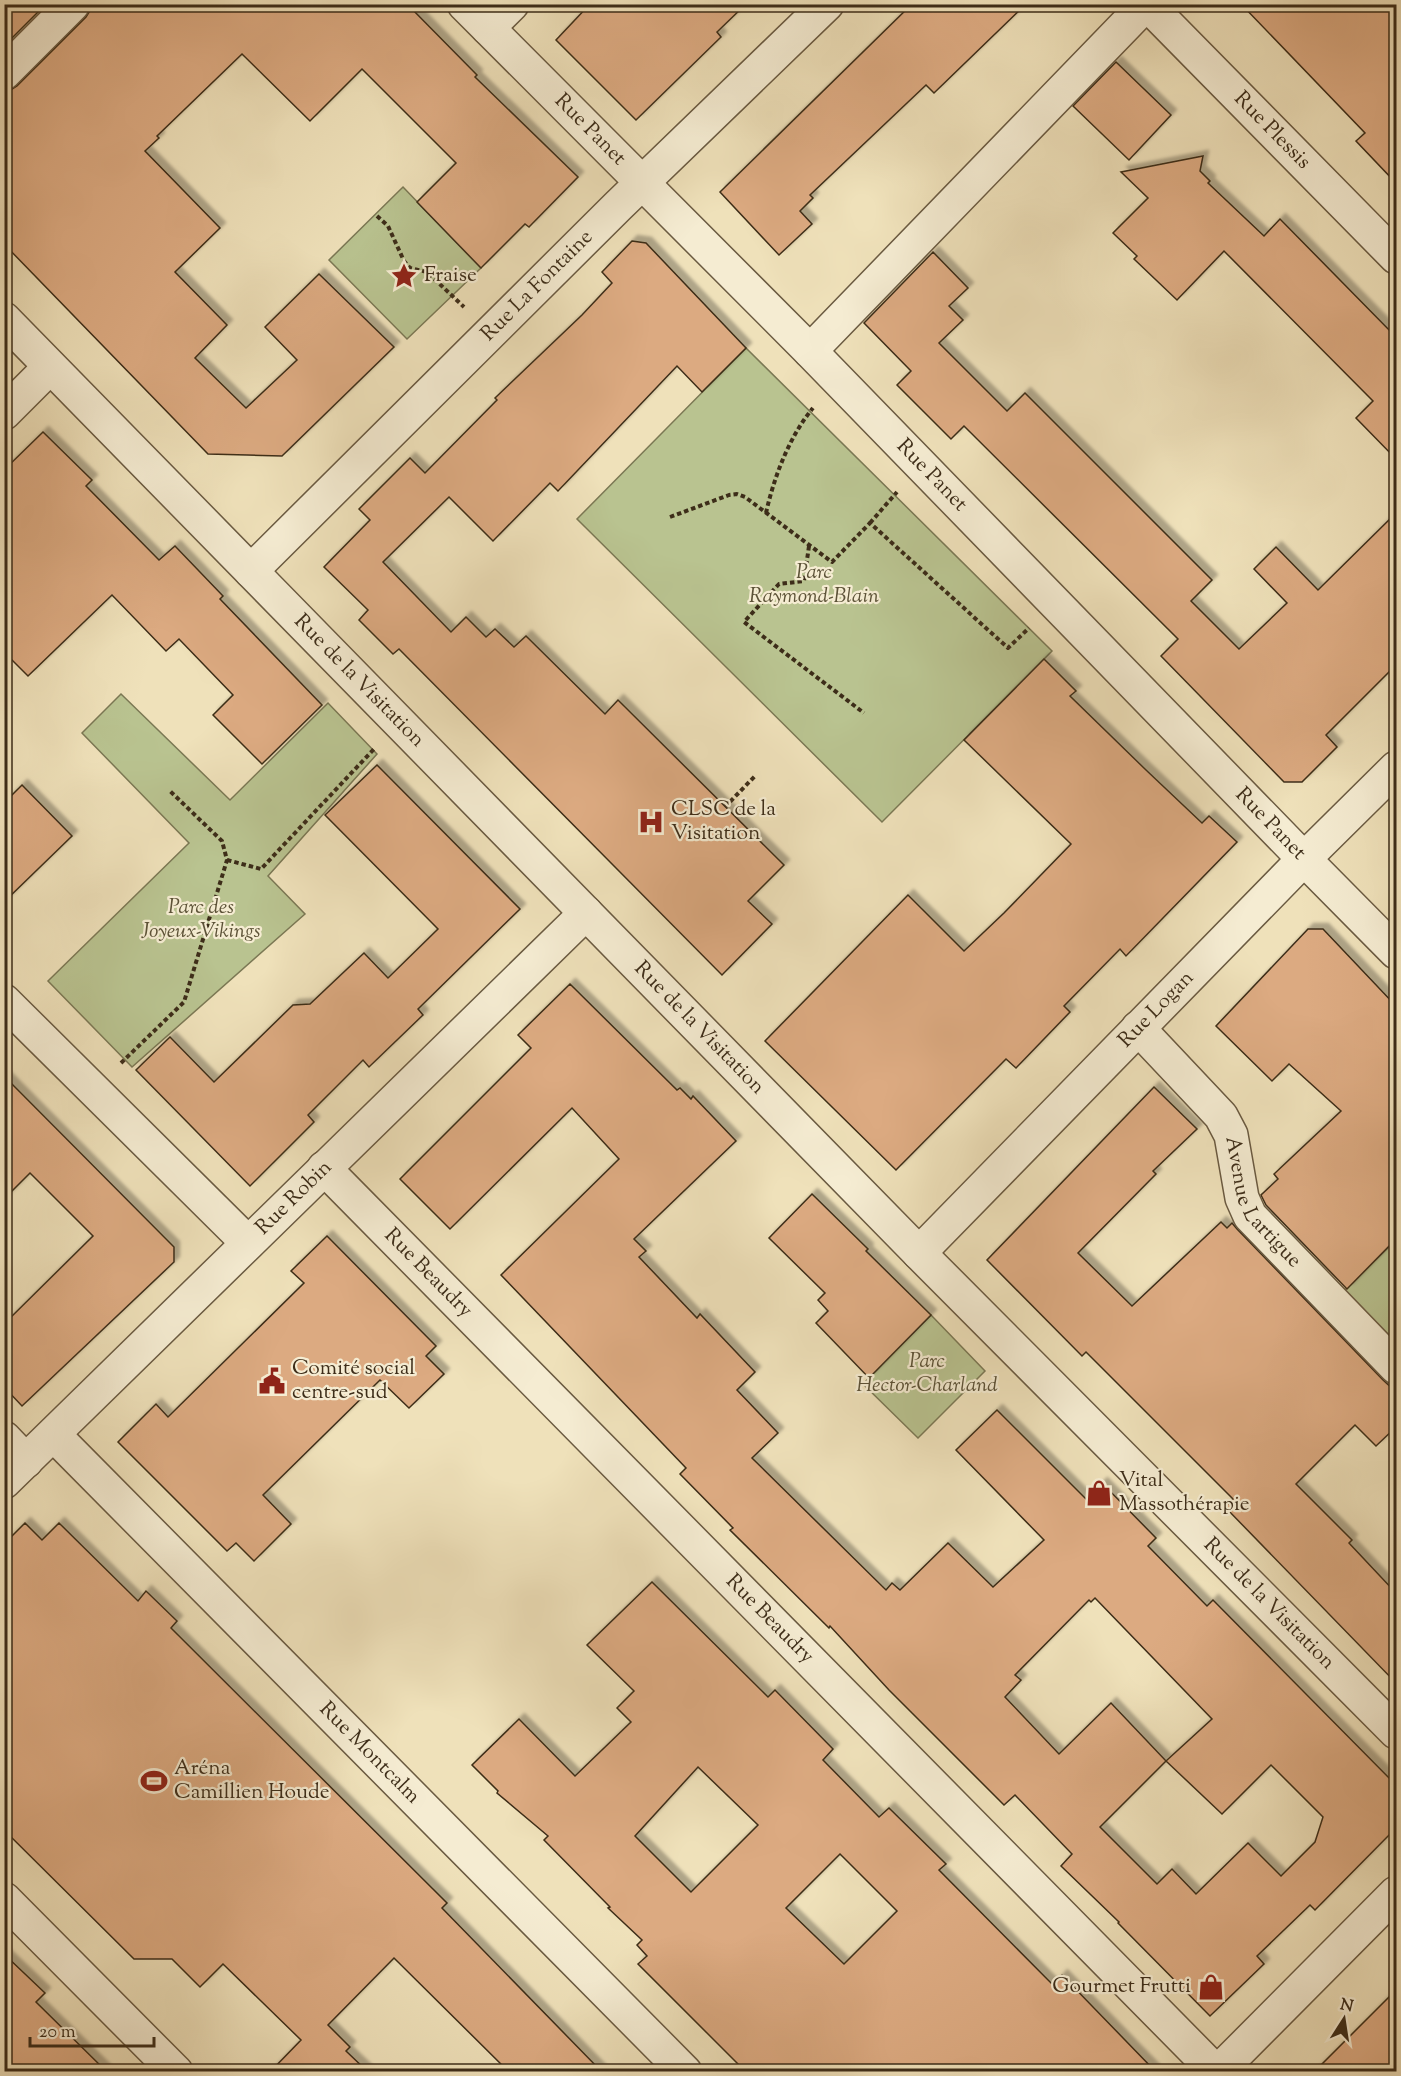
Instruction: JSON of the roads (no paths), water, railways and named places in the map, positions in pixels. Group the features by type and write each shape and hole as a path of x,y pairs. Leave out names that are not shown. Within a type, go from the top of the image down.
{"street":[{"path":"4,73 73,4"},
{"name":"Rue Panet","path":"464,4 810,351 1396,952"},
{"path":"488,28 513,4"},
{"name":"Rue La Fontaine","path":"251,571 642,183 827,4"},
{"path":"810,351 1147,4"},
{"name":"Rue Plessis","path":"1147,4 1396,257"},
{"name":"Rue de la Visitation","path":"4,319 920,1253 1396,1732"},
{"path":"4,412 50,367"},
{"name":"Rue Logan","path":"920,1253 1138,1028 1396,768"},
{"name":"Rue Robin","path":"12,1460 54,1435 586,913"},
{"path":"4,1001 248,1243"},
{"name":"Avenue Lartigue","path":"1138,1028 1221,1116 1231,1135 1242,1198 1250,1216 1396,1367"},
{"name":"Rue Beaudry","path":"324,1168 1217,2072"},
{"name":"Rue Montcalm","path":"54,1435 685,2072"},
{"path":"1217,2072 1396,1893"},
{"path":"4,1899 176,2072"}],"place":[{"name":"Fraise","path":"404,276"},
{"name":"CLSC de la Visitation","path":"651,822"},
{"name":"Comité social centre-sud","path":"272,1381"},
{"name":"Vital Massothérapie","path":"1099,1493"},
{"name":"Aréna Camillien Houde","path":"154,1781"},
{"name":"Gourmet Frutti","path":"1211,1987"}],"park label":[{"name":"Parc Raymond-Blain","path":"814,585"},
{"name":"Parc des Joyeux-Vikings","path":"201,920"},
{"name":"Parc Hector-Charland","path":"927,1374"}]}
